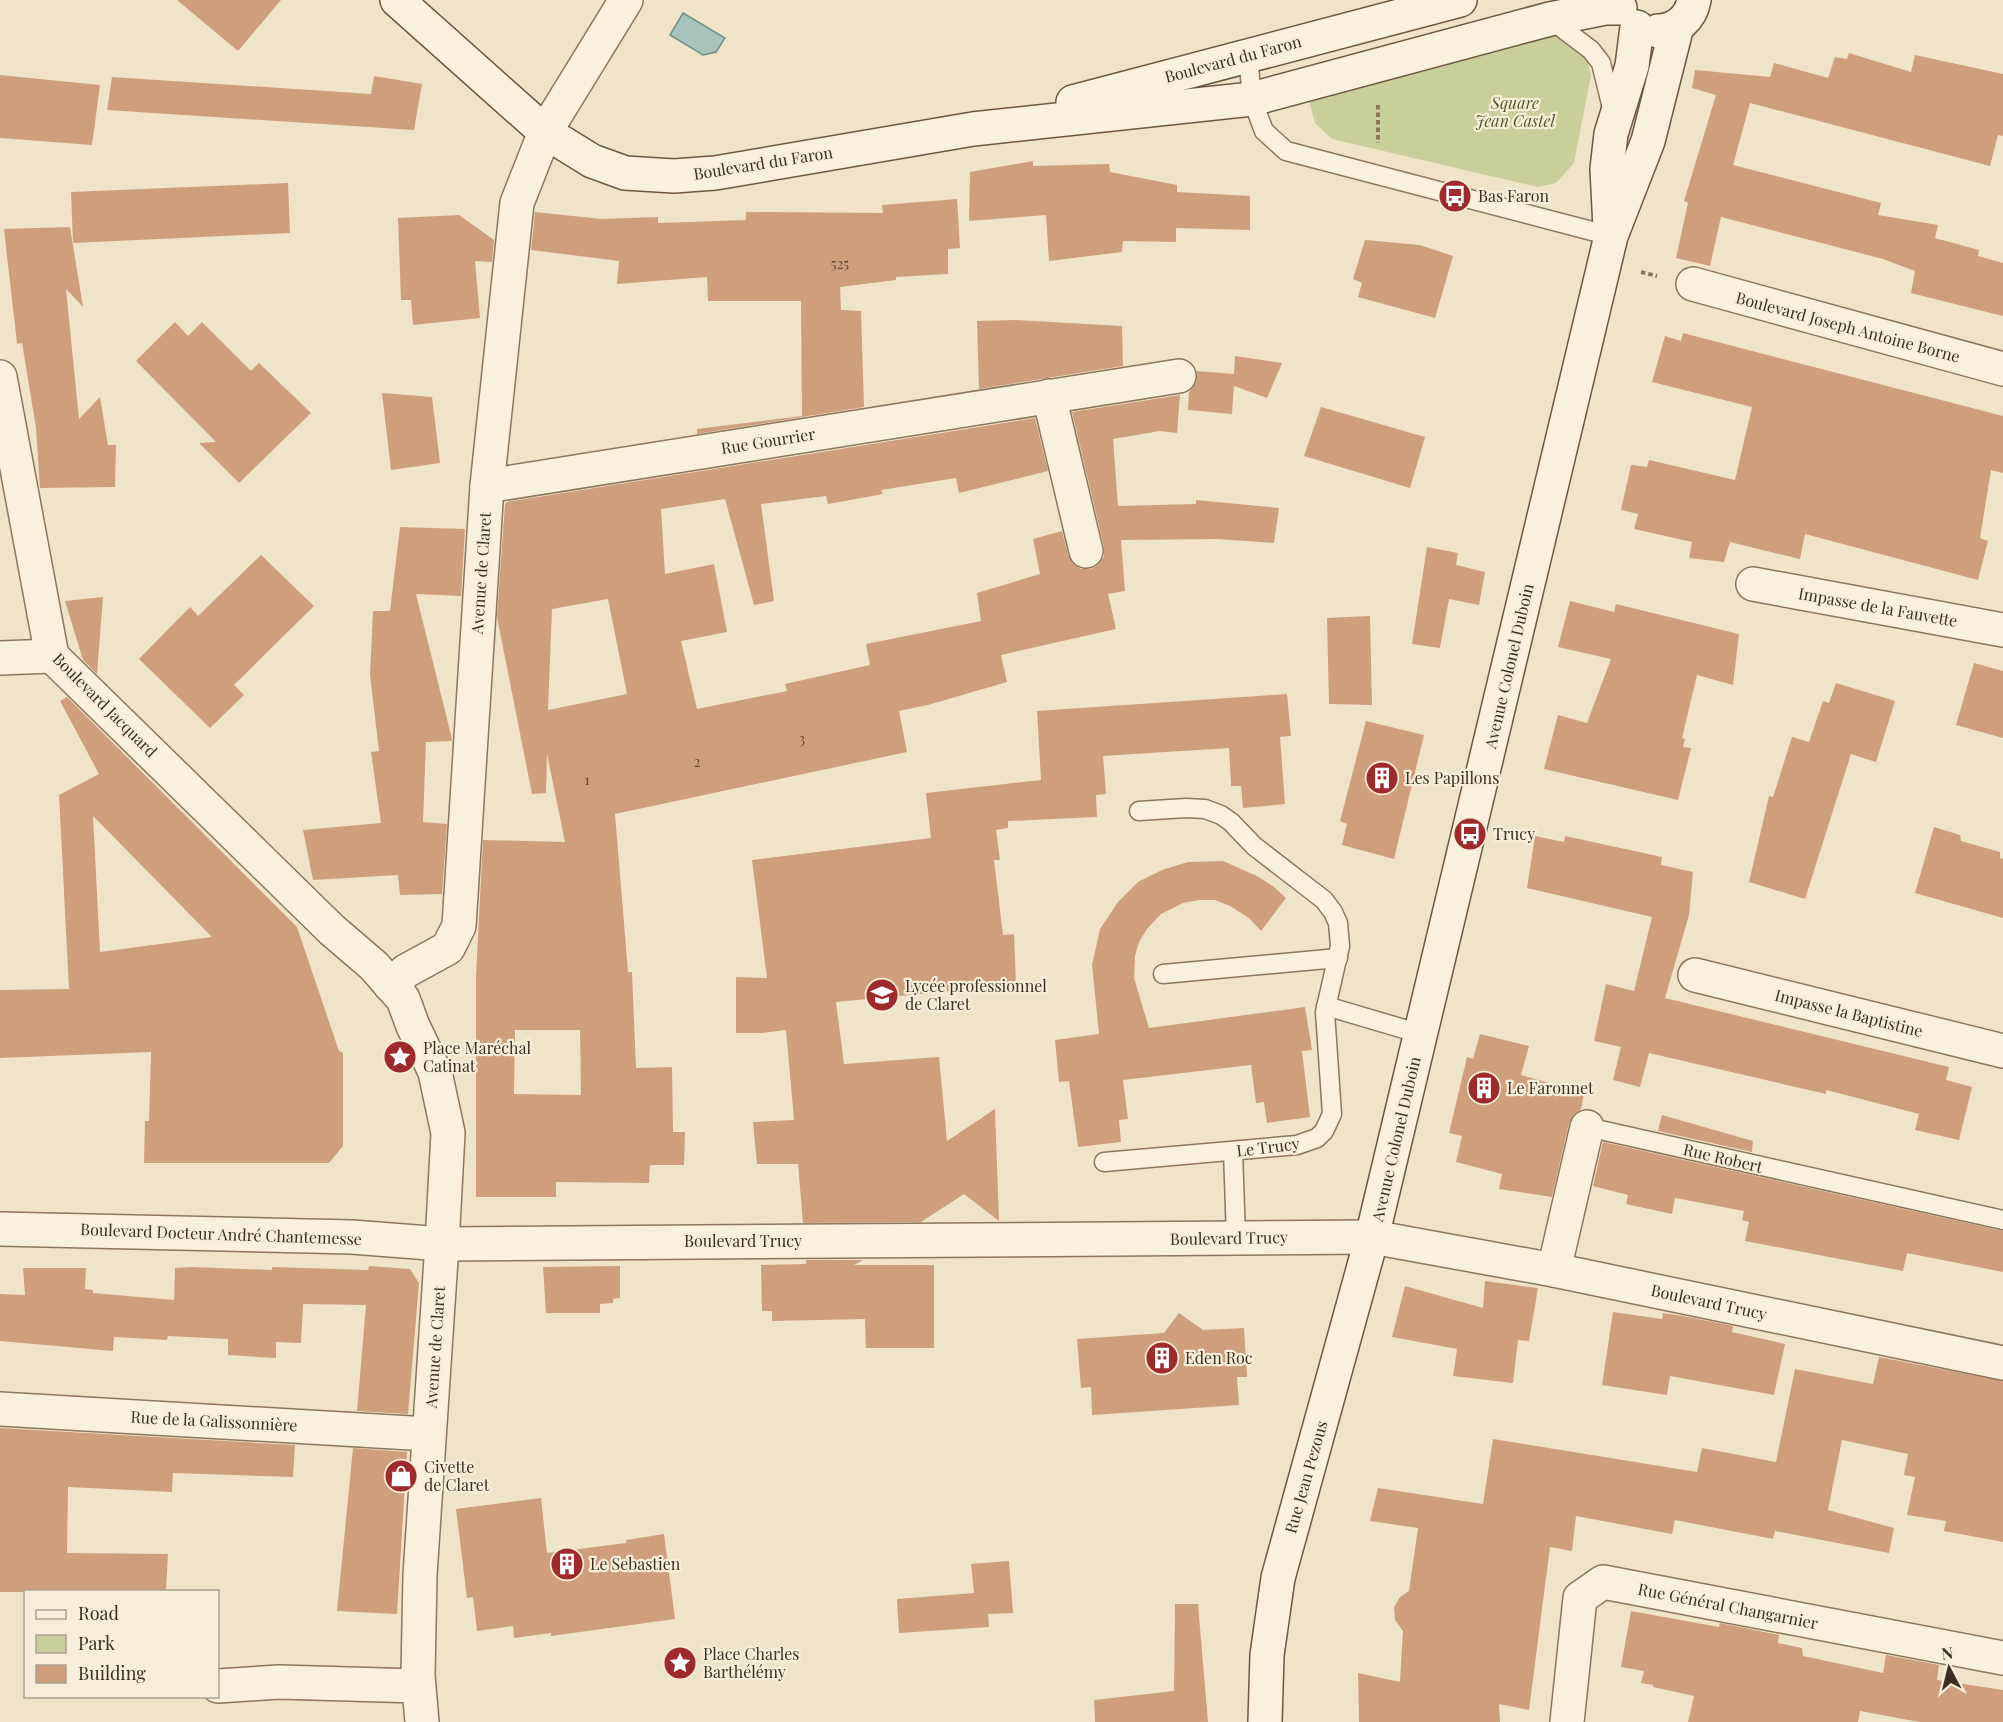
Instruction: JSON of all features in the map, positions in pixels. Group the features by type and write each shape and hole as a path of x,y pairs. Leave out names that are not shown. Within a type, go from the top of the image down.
{"street":[{"name":"Boulevard du Faron","path":"397,0 545,132 592,161 625,173 674,176 715,173 973,129 1252,99 1550,19 1605,8 1625,12 1650,31 1665,31 1686,13"},
{"name":"Avenue de Claret","path":"390,985 406,970 448,948 459,926 487,486 517,203 545,132 626,0"},
{"name":"Boulevard du Faron","path":"973,129 1460,0"},
{"name":"Avenue Colonel Duboin","path":"1611,236 1607,169 1615,119 1632,66 1625,12"},
{"name":"Avenue Colonel Duboin","path":"1372,1237 1611,236 1648,141 1686,13"},
{"name":"Boulevard Joseph Antoine Borne","path":"1693,284 2003,369"},
{"name":"Rue Gourrier","path":"487,486 1179,376"},
{"name":"Boulevard Jacquard","path":"0,377 52,656 333,930"},
{"path":"1049,396 1086,551"},
{"name":"Impasse de la Fauvette","path":"1753,584 2003,630"},
{"path":"0,658 52,656"},
{"name":"Avenue de Claret","path":"333,930 374,966 403,999 435,1072 448,1133 420,1575 418,1686 422,1722"},
{"name":"Impasse la Baptistine","path":"1695,975 2003,1051"},
{"name":"Rue Robert","path":"1554,1270 1587,1127"},
{"name":"Boulevard Docteur André Chantemesse","path":"0,1228 352,1237 442,1244"},
{"name":"Boulevard Trucy","path":"442,1244 1372,1237 1554,1270 2003,1363"},
{"name":"Rue Jean Pezous","path":"1265,1722 1267,1655 1278,1578 1372,1237"},
{"name":"Rue de la Galissonnière","path":"0,1409 428,1434"},
{"name":"Rue Général Changarnier","path":"1567,1722 1580,1598 1603,1582 2003,1658"},
{"path":"219,1686 279,1682 418,1686"}],"lane":[{"path":"1550,19 1591,50 1601,63 1615,119"},
{"path":"1248,55 1252,99 1264,131 1286,151 1611,236"},
{"name":"Le Trucy","path":"1104,1162 1297,1145 1317,1138 1329,1124 1332,1114 1326,1006 1338,958 1340,939 1338,923 1333,912 1324,900 1254,846 1221,815 1205,809 1186,808 1139,811"},
{"path":"1163,974 1338,958"},
{"path":"1326,1006 1421,1034"},
{"name":"Rue Robert","path":"1587,1127 2003,1220"},
{"path":"1233,1151 1236,1238"}],"green space":[{"name":"Square Jean Castel","path":"1541,33 1572,42 1586,56 1591,75 1574,163 1556,183 1538,187 1332,139 1315,123 1309,101"}],"water":[{"path":"683,13 725,38 716,52 703,55 670,35"}],"building":[{"path":"177,0 281,0 238,51"},
{"path":"1849,53 1911,72 1915,55 2003,74 2003,136 1998,135 1990,166 1750,103 1733,165 1881,203 1878,215 1938,225 1935,238 1979,250 1978,256 2003,263 2003,316 1911,293 1915,271 1883,259 1721,217 1710,266 1676,258 1688,203 1684,201 1716,95 1692,88 1695,70 1770,77 1774,63 1828,78 1835,57 1847,59"},
{"path":"0,75 100,85 92,145 0,138"},
{"path":"374,76 422,84 414,130 107,110 112,77 371,94"},
{"path":"1033,161 1033,166 1109,164 1110,172 1177,185 1177,192 1250,196 1250,230 1176,228 1176,242 1123,241 1122,252 1049,261 1046,215 969,221 970,172"},
{"path":"288,183 290,233 73,243 71,192"},
{"path":"957,199 960,248 948,249 948,274 896,277 896,280 840,287 841,310 861,311 864,407 697,434 697,429 802,416 801,301 708,301 707,277 617,284 619,261 531,250 535,212 601,219 658,217 658,223 746,220 746,212 883,213 882,205"},
{"path":"459,215 494,240 492,262 475,261 480,318 413,325 411,300 401,300 398,218"},
{"path":"70,227 83,307 66,289 79,419 100,397 108,445 116,445 115,487 40,488 36,428 22,343 17,344 4,229"},
{"path":"1365,240 1420,245 1453,256 1435,318 1358,297 1362,283 1353,279"},
{"path":"1015,320 1122,326 1123,366 979,389 977,321"},
{"path":"175,322 188,336 202,322 251,371 259,363 311,413 239,483 199,443 216,442 136,361"},
{"path":"1683,333 2003,416 2003,473 1991,470 1980,538 1988,541 1978,580 1805,534 1800,559 1730,542 1724,562 1689,558 1692,542 1634,529 1638,514 1621,510 1631,465 1647,467 1649,460 1735,480 1752,407 1652,382 1665,336 1681,341"},
{"path":"1235,356 1282,363 1267,398 1234,386 1232,414 1188,410 1189,392 1196,383 1197,371 1234,374"},
{"path":"382,393 432,397 440,463 391,470"},
{"path":"1180,395 1177,433 1160,431 1113,439 1118,506 1196,504 1196,500 1279,508 1274,543 1216,539 1121,540 1125,591 1108,594 1116,629 1001,655 1007,682 899,711 907,752 615,814 628,972 632,972 636,1068 672,1067 673,1132 685,1132 684,1165 650,1165 649,1183 556,1182 556,1197 476,1197 476,976 483,840 565,842 547,754 546,793 532,794 497,617 505,504 1035,418 1048,471 959,493 956,478 881,490 883,494 828,504 826,496 761,504 774,601 754,605 725,499 661,509 665,574 714,564 727,632 681,641 697,709 787,691 785,684 870,665 866,644 981,621 977,593 1040,574 1033,539 1062,531 1068,555 1073,564 1081,569 1091,569 1098,565 1104,557 1104,547 1072,412","holes":["608,599 627,694 548,710 552,609","515,1030 580,1030 581,1095 514,1094"]},
{"path":"1321,407 1425,437 1410,488 1304,456"},
{"path":"400,527 465,529 461,596 416,594 452,739 452,741 426,742 423,822 447,824 442,894 400,895 398,875 313,880 303,830 381,823 371,752 379,751 370,675 373,611 390,611"},
{"path":"1427,547 1458,553 1456,565 1485,572 1479,605 1449,599 1440,648 1412,644"},
{"path":"261,555 314,606 234,685 244,695 210,728 139,659 190,607 198,616"},
{"path":"103,597 97,674 83,660 65,601"},
{"path":"1570,601 1614,612 1616,604 1739,634 1733,685 1697,675 1682,738 1685,739 1683,747 1691,748 1678,800 1544,769 1558,715 1587,723 1611,659 1558,647"},
{"path":"1370,616 1372,705 1329,704 1327,618"},
{"path":"1974,663 2003,671 2003,738 1956,725"},
{"path":"1836,683 1895,701 1876,762 1851,754 1805,899 1749,882 1769,796 1773,797 1792,737 1809,742 1823,701 1829,703"},
{"name":"Lycée professionnel de Claret","path":"1287,694 1291,736 1280,737 1285,804 1243,808 1241,786 1231,786 1229,748 1103,756 1106,794 1096,795 1097,817 1008,821 1008,828 996,830 1000,860 994,860 1003,935 1014,934 1016,985 836,1002 844,1064 939,1057 947,1141 995,1109 999,1221 964,1194 921,1222 803,1223 798,1164 757,1164 753,1122 794,1120 786,1030 736,1033 736,977 767,978 752,860 931,838 926,793 1041,780 1037,711"},
{"path":"67,697 297,927 339,1051 343,1053 343,1146 329,1163 144,1163 145,1121 149,1121 151,1052 0,1058 0,990 69,989 59,795 99,774 60,701","holes":["93,816 212,937 100,952"]},
{"name":"Les Papillons","path":"1366,721 1424,735 1394,859 1342,845 1347,824 1340,821"},
{"path":"1934,827 1960,835 1961,841 2000,852 2000,858 2003,859 2003,918 1915,893"},
{"path":"1535,836 1564,842 1565,836 1662,857 1661,865 1693,872 1689,915 1665,998 1949,1067 1946,1080 1972,1087 1959,1140 1915,1130 1919,1114 1826,1090 1826,1094 1649,1053 1640,1087 1613,1080 1621,1047 1594,1041 1606,984 1634,991 1652,917 1527,888"},
{"path":"1223,861 1257,876 1286,898 1261,931 1249,918 1215,900 1183,903 1161,914 1147,929 1139,942 1135,956 1134,978 1149,1028 1305,1007 1312,1050 1302,1051 1310,1117 1267,1123 1264,1102 1256,1103 1251,1065 1123,1080 1128,1119 1119,1120 1121,1142 1078,1147 1069,1081 1059,1082 1055,1040 1099,1034 1092,965 1100,929 1118,902 1138,882 1162,870 1188,862"},
{"path":"1480,1034 1529,1046 1521,1075 1584,1093 1581,1109 1573,1115 1569,1123 1552,1197 1499,1189 1502,1174 1456,1162 1462,1136 1449,1133 1467,1057 1473,1059"},
{"path":"1662,1115 1753,1141 1752,1152 1658,1131"},
{"path":"1603,1142 2003,1231 2003,1272 1907,1253 1903,1271 1745,1241 1749,1222 1742,1220 1744,1211 1675,1198 1672,1214 1626,1204 1628,1195 1593,1186"},
{"path":"806,1260 863,1260 854,1265 934,1265 934,1348 866,1348 865,1319 772,1321 772,1311 762,1311 761,1265 806,1264"},
{"path":"369,1266 410,1269 419,1283 408,1414 357,1411 366,1305 303,1304 301,1343 276,1342 276,1358 228,1355 228,1339 168,1336 167,1340 114,1337 113,1351 0,1341 0,1294 25,1295 23,1268 86,1268 85,1289 93,1290 93,1293 174,1300 175,1268 272,1270 272,1267 368,1270"},
{"path":"620,1266 620,1298 613,1299 613,1303 600,1304 600,1313 546,1313 543,1267"},
{"path":"1485,1281 1538,1288 1529,1341 1518,1340 1513,1383 1453,1376 1457,1349 1392,1337 1405,1286 1483,1308"},
{"path":"1613,1312 1662,1319 1663,1313 1683,1316 1733,1326 1732,1332 1785,1344 1774,1395 1670,1376 1667,1395 1602,1385"},
{"name":"Eden Roc","path":"1179,1313 1203,1330 1244,1328 1247,1377 1237,1377 1239,1405 1092,1415 1091,1387 1081,1388 1077,1339 1164,1333"},
{"path":"1879,1357 2003,1381 2003,1542 1944,1531 1946,1521 1907,1515 1915,1477 1904,1475 1908,1454 1842,1440 1828,1510 1894,1528 1889,1553 1775,1531 1773,1539 1675,1520 1672,1534 1576,1516 1572,1551 1550,1547 1529,1710 1499,1704 1500,1722 1359,1722 1358,1673 1400,1682 1403,1631 1395,1620 1394,1607 1400,1597 1409,1591 1418,1528 1370,1521 1378,1488 1483,1504 1493,1439 1697,1472 1702,1448 1776,1462 1795,1369 1873,1384"},
{"path":"0,1428 295,1445 293,1477 173,1473 172,1492 68,1487 67,1553 168,1554 166,1590 0,1592"},
{"path":"353,1448 407,1452 397,1614 337,1611"},
{"name":"Le Sebastien","path":"541,1498 547,1553 626,1543 626,1540 664,1534 675,1619 551,1636 551,1633 514,1638 513,1626 477,1631 473,1597 467,1598 456,1509"},
{"path":"1009,1561 1013,1613 988,1614 989,1627 899,1633 897,1599 974,1593 971,1564"},
{"path":"1175,1604 1198,1604 1208,1722 1095,1722 1094,1700 1174,1691"},
{"path":"1631,1611 1719,1627 1720,1623 1779,1635 1778,1643 1802,1648 1803,1656 1883,1673 1886,1655 1939,1665 1937,1680 2003,1690 2003,1722 1919,1722 1860,1711 1858,1722 1688,1722 1694,1696 1641,1683 1644,1671 1621,1667"}],"place":[{"name":"Bas Faron","path":"1455,196"},
{"name":"Les Papillons","path":"1382,778"},
{"name":"Trucy","path":"1470,834"},
{"name":"Lycée professionnel de Claret","path":"882,995"},
{"name":"Place Maréchal Catinat","path":"400,1057"},
{"name":"Le Faronnet","path":"1484,1088"},
{"name":"Eden Roc","path":"1162,1358"},
{"name":"Civette de Claret","path":"401,1476"},
{"name":"Le Sebastien","path":"567,1564"},
{"name":"Place Charles Barthélémy","path":"680,1663"}]}
